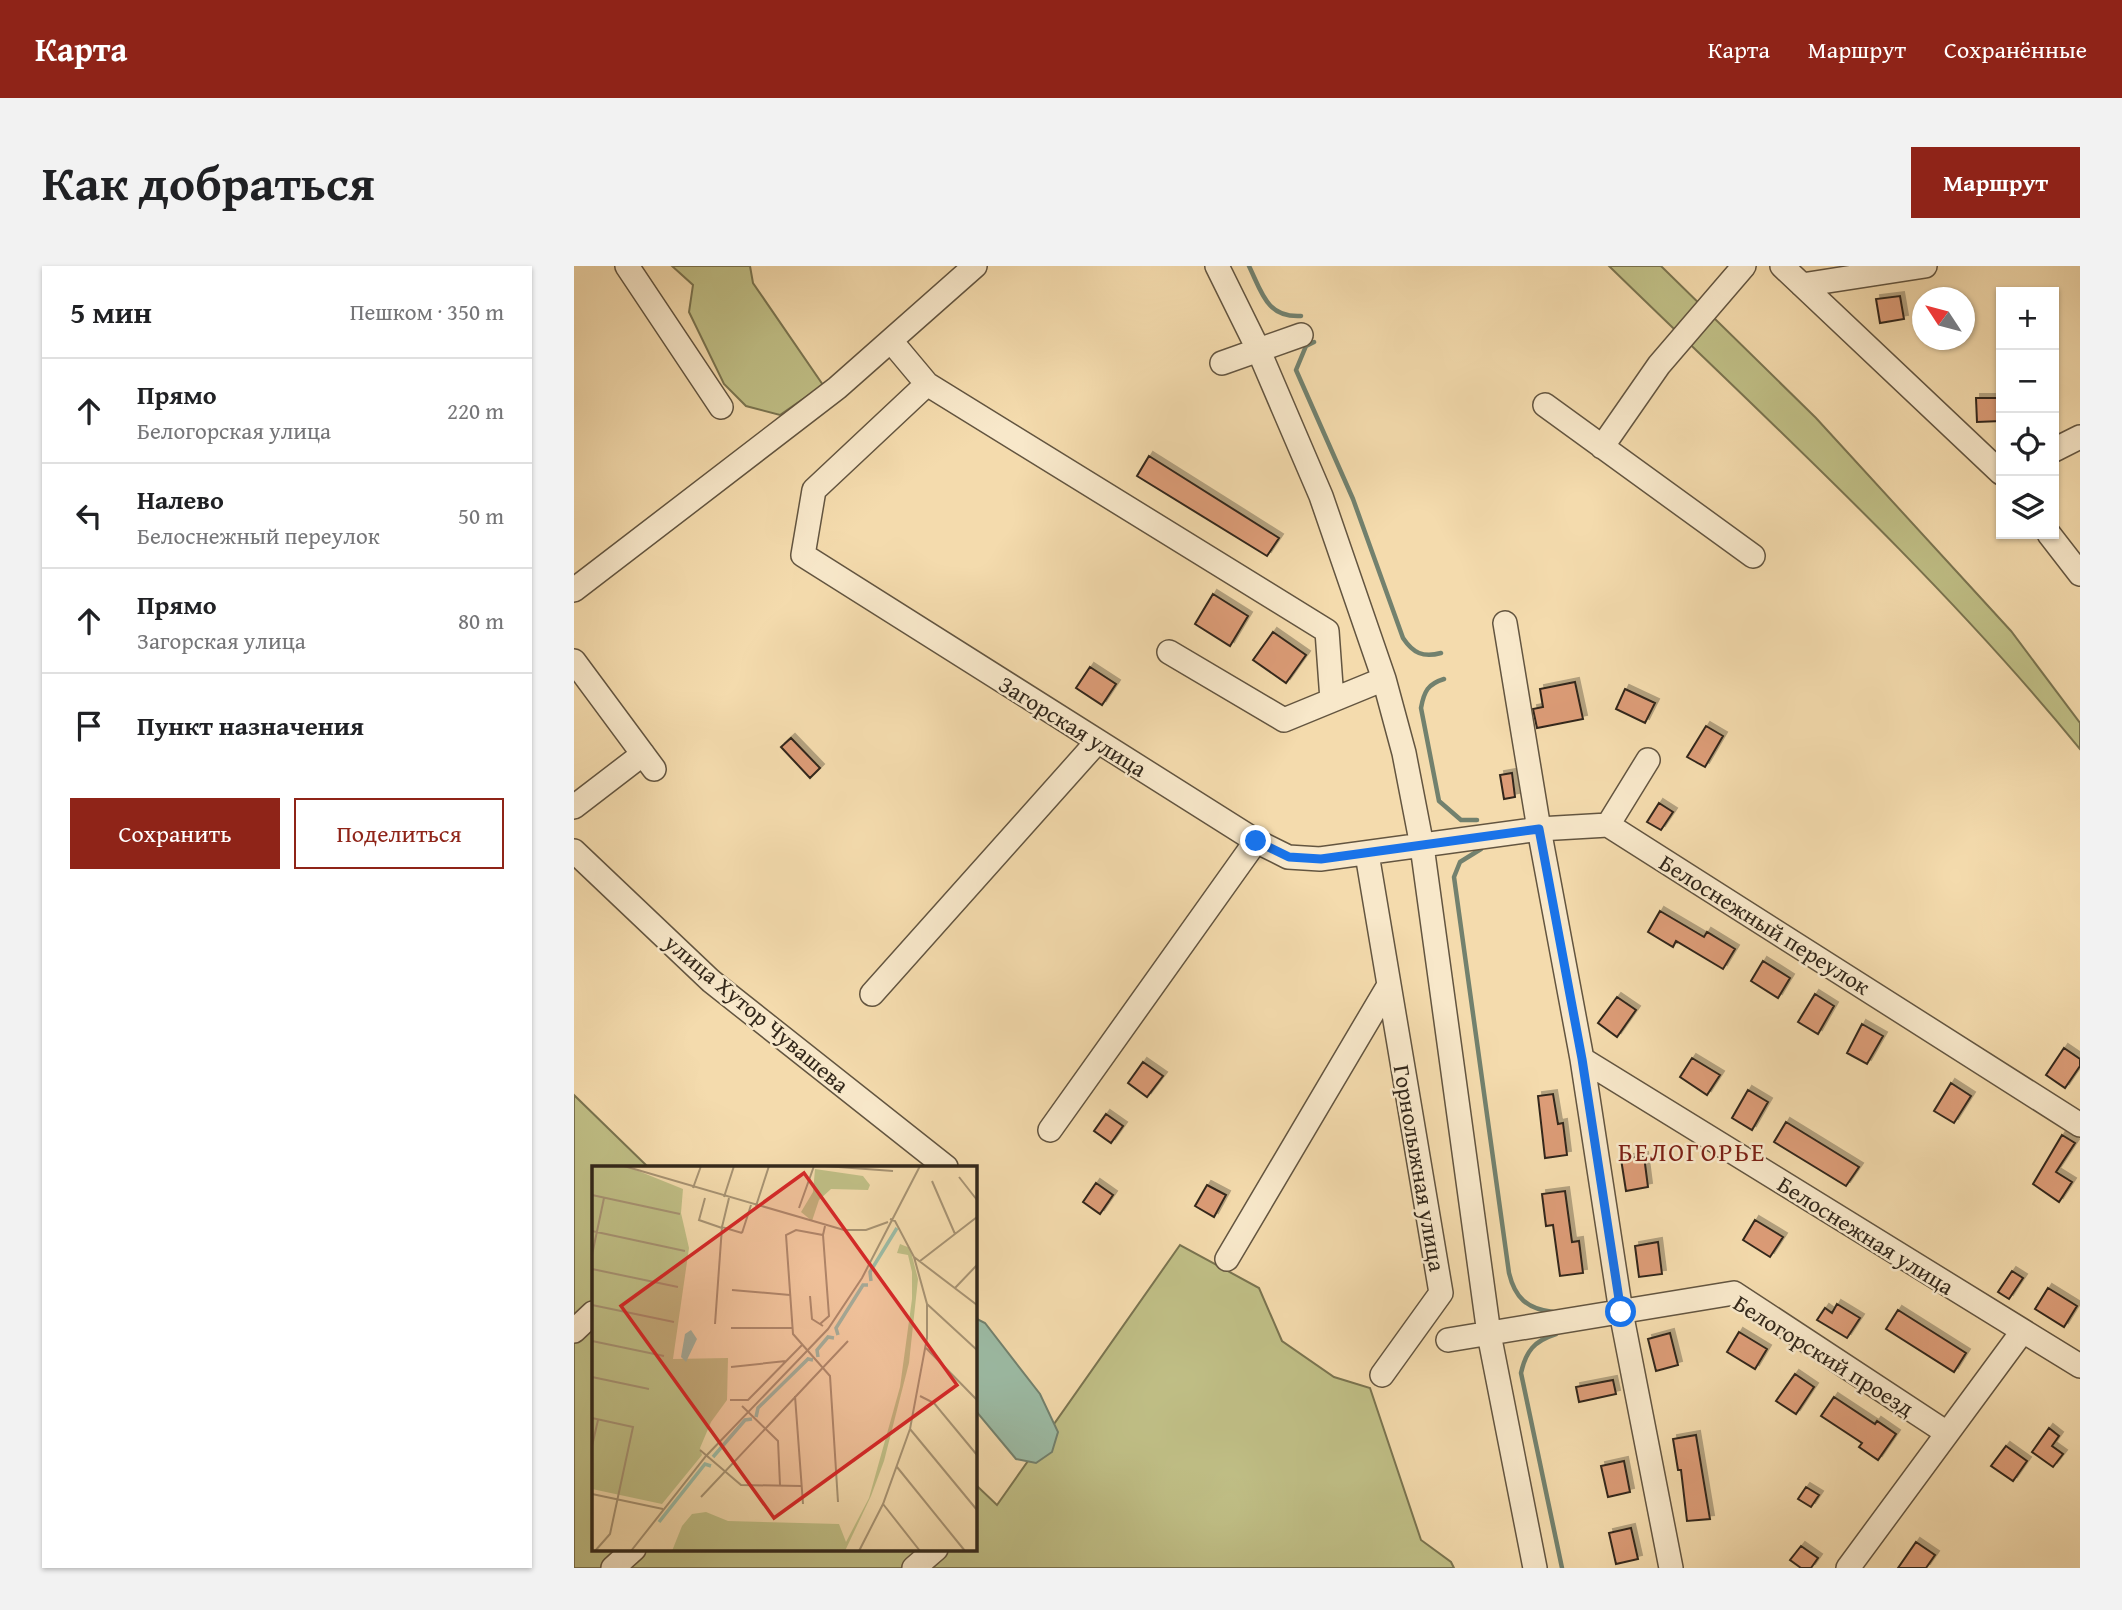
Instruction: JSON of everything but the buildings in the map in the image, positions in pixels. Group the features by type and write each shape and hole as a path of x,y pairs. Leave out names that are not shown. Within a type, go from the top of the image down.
{"street":[{"path":"627,266 721,407"},
{"path":"574,590 826,397 975,266"},
{"path":"1217,266 1258,349 1321,496 1384,678 1404,753 1422,846 1489,1334 1535,1568"},
{"path":"1602,447 1659,365 1744,266"},
{"path":"1782,266 1996,468"},
{"path":"1802,285 1925,266"},
{"path":"1222,363 1301,335"},
{"path":"891,341 927,384 1327,631 1332,700"},
{"name":"Загорская улица","path":"927,384 814,490 803,555 1256,841 1289,857 1321,859 1422,846"},
{"path":"1545,405 1753,556"},
{"path":"2059,448 2080,437"},
{"path":"2053,539 2080,574"},
{"path":"1505,623 1539,829 1582,1059 1621,1312 1671,1568"},
{"path":"1169,652 1284,720 1384,678"},
{"path":"574,661 648,762 574,807"},
{"path":"872,995 1097,742"},
{"path":"1422,846 1539,829 1608,825 1648,760"},
{"name":"Белоснежный переулок","path":"1608,825 2080,1125"},
{"path":"1050,1130 1256,841"},
{"name":"улица Хутор Чувашева","path":"574,851 710,981 945,1166"},
{"name":"Горнолыжная улица","path":"1367,854 1441,1293 1382,1375"},
{"path":"1227,1259 1389,985"},
{"name":"Белоснежная улица","path":"1582,1059 2080,1366"},
{"name":"Белогорский проезд","path":"1448,1340 1734,1293 1947,1433"},
{"path":"574,1331 592,1314"},
{"path":"1848,1568 2022,1332"},
{"path":"613,1568 633,1550"},
{"path":"915,1568 935,1550"}],"shaded area":[{"path":"672,266 750,266 753,283 823,385 780,415 746,406 724,384 689,312 693,285"},
{"path":"1609,266 1661,266 1816,418 2011,631 2080,723 2080,749 2025,684 1911,561"},
{"path":"574,1095 647,1166 592,1166 592,1550 976,1550 976,1485 997,1505 1180,1245 1259,1288 1282,1341 1334,1377 1370,1388 1421,1540 1451,1562 1454,1568 574,1568"},
{"path":"976,1318 985,1323 1040,1394 1058,1432 1052,1452 1036,1463 1016,1459 976,1411"}],"waterway":[{"path":"1249,266 1262,294 1273,308 1290,316 1301,316"},
{"path":"1314,342 1306,346 1296,370 1353,499 1403,638 1419,653 1441,653"},
{"path":"1444,679 1428,689 1421,708 1439,801 1461,820 1477,820"},
{"path":"1481,849 1460,862 1454,877 1509,1273 1515,1289 1524,1301 1536,1308 1553,1312"},
{"path":"1556,1334 1532,1348 1521,1373 1562,1568"}],"district":[{"name":"БЕЛОГОРЬЕ","path":"1692,1151"}],"route":[{"path":"1256,841 1289,857 1321,859 1539,829 1582,1059 1621,1312"}]}
